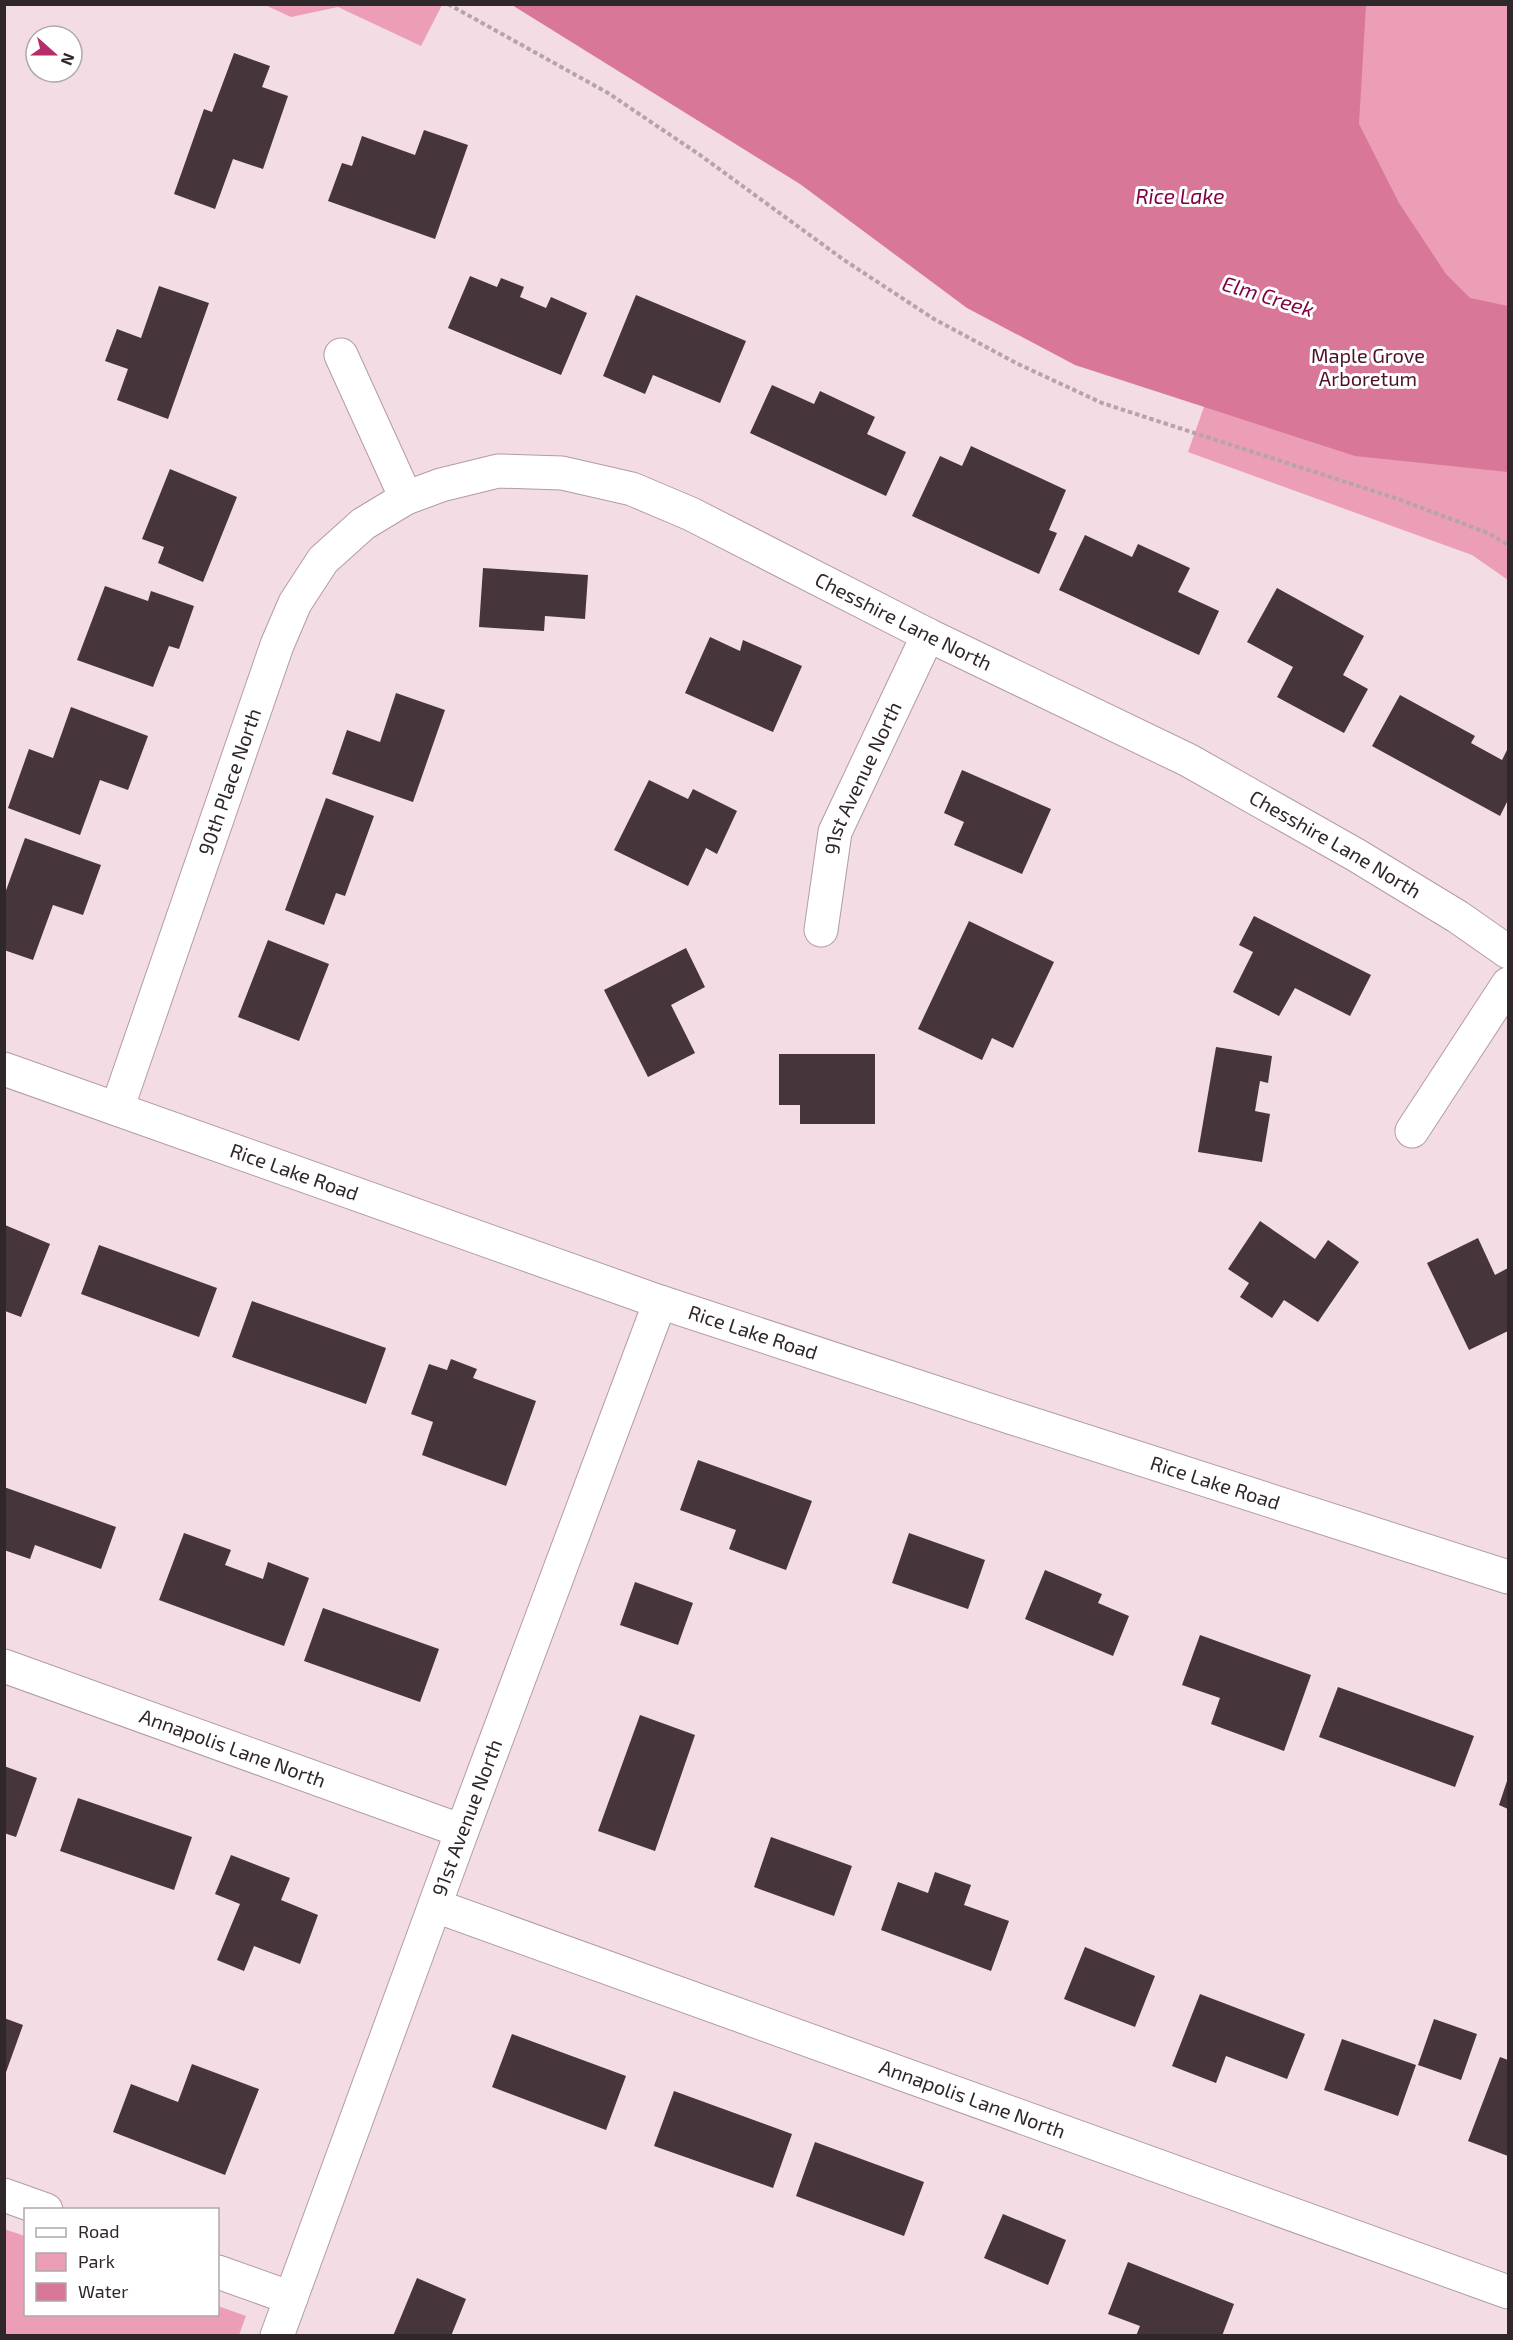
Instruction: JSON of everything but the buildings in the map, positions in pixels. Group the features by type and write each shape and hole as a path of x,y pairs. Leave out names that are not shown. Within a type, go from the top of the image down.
{"street":[{"path":"340,355 406,498"},
{"name":"Chesshire Lane North","path":"406,498 441,485 498,471 562,474 632,489 691,514 928,635 1134,733 1245,791 1458,917 1509,952"},
{"name":"90th Place North","path":"117,1109 277,645 295,603 323,560 363,524 406,498"},
{"name":"91st Avenue North","path":"821,930 835,832 928,635"},
{"path":"1412,1131 1509,984"},
{"name":"Rice Lake Road","path":"4,1069 660,1302 1013,1419 1509,1577"},
{"name":"91st Avenue North","path":"277,2336 462,1831 660,1302"},
{"name":"Annapolis Lane North","path":"4,1666 462,1831"},
{"name":"Annapolis Lane North","path":"436,1906 1509,2292"},
{"path":"4,2195 40,2208"},
{"path":"219,2272 291,2298"}],"path":[{"path":"447,4 608,93 718,168 844,260 934,319 1016,363 1102,403 1398,499 1488,533 1509,545"}],"green space":[{"path":"442,4 421,46 338,7 291,17 265,5"},
{"name":"Maple Grove Arboretum","path":"1347,5 1508,5 1508,580 1472,555 1188,452"},
{"path":"4,2229 24,2236 24,2316 219,2316 219,2306 246,2316 239,2335 5,2335"}],"water":[{"name":"Rice Lake","path":"512,5 1366,5 1359,124 1399,203 1446,274 1470,298 1508,306 1508,472 1355,456 1075,365 967,308 800,184"}],"water label":[{"name":"Elm Creek","path":"1268,297"}]}
